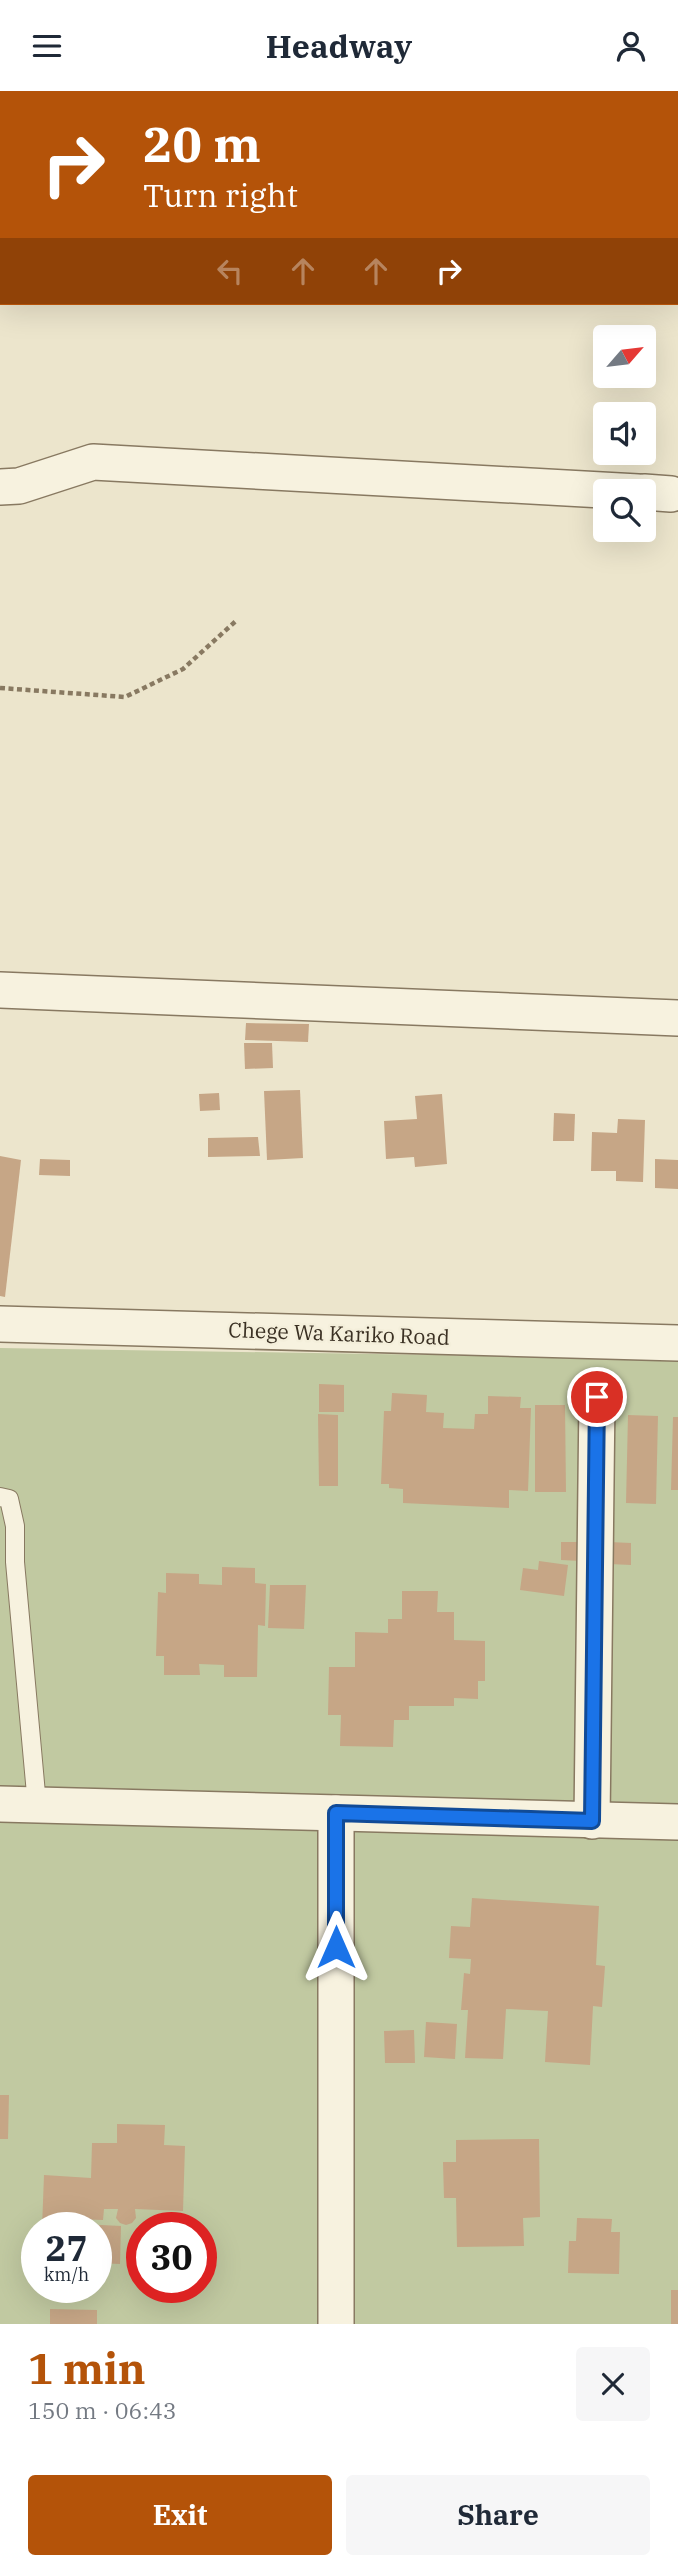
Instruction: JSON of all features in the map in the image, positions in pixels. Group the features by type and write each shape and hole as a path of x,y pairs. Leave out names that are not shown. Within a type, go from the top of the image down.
{"street":[{"path":"0,487 19,486 93,462 593,490"},
{"path":"0,990 678,1018"},
{"name":"Chege Wa Kariko Road","path":"0,1324 678,1343"},
{"path":"592,1821 597,1397"},
{"path":"0,1804 678,1822"},
{"path":"336,1813 336,2324"}],"lane":[{"path":"0,1497 9,1499 15,1526 15,1562 37,1805"}],"path":[{"path":"0,688 125,697 183,669 237,620"}],"green space":[{"path":"0,1348 678,1359 678,2324 0,2324"}],"building":[{"path":"246,1023 309,1024 308,1042 245,1040"},
{"path":"244,1043 272,1043 273,1068 245,1069"},
{"path":"300,1090 303,1158 267,1160 264,1091"},
{"path":"219,1093 220,1110 200,1111 199,1094"},
{"path":"442,1094 447,1164 415,1167 414,1157 386,1159 384,1121 417,1119 415,1096"},
{"path":"554,1113 575,1114 574,1141 553,1141"},
{"path":"618,1119 645,1120 643,1182 616,1181 616,1171 591,1171 592,1132 617,1133"},
{"path":"258,1137 260,1156 208,1157 208,1138"},
{"path":"0,1156 21,1160 5,1297 0,1296"},
{"path":"40,1159 70,1160 70,1176 39,1175"},
{"path":"655,1159 678,1160 678,1189 655,1188"},
{"path":"319,1384 344,1385 344,1412 319,1412"},
{"path":"392,1393 427,1395 426,1412 444,1413 443,1428 474,1429 475,1414 488,1414 488,1396 521,1397 520,1408 531,1408 528,1491 509,1490 509,1508 403,1503 403,1489 389,1488 389,1484 381,1484 384,1411 391,1411"},
{"path":"535,1405 565,1405 566,1492 535,1492"},
{"path":"318,1414 338,1415 338,1486 319,1486"},
{"path":"628,1415 658,1416 656,1504 626,1503"},
{"path":"673,1417 678,1417 678,1490 671,1490"},
{"path":"561,1542 582,1542 581,1561 561,1560"},
{"path":"609,1542 631,1543 631,1565 609,1564"},
{"path":"539,1561 568,1565 564,1596 520,1590 523,1568 538,1570"},
{"path":"222,1567 255,1568 255,1583 266,1584 265,1626 258,1625 257,1677 224,1677 224,1665 199,1664 200,1675 164,1675 164,1656 156,1656 158,1592 166,1593 166,1573 199,1574 199,1584 222,1585"},
{"path":"270,1585 306,1585 304,1629 268,1628"},
{"path":"402,1591 438,1591 437,1612 454,1612 454,1640 485,1641 485,1681 478,1681 478,1699 454,1698 454,1706 409,1706 409,1720 394,1720 393,1747 340,1746 341,1715 328,1715 329,1667 355,1667 355,1632 388,1633 388,1619 402,1619"},
{"path":"472,1898 599,1906 596,1965 605,1966 602,2007 593,2006 590,2065 545,2062 548,2011 506,2009 503,2059 465,2058 468,2010 461,2010 464,1973 470,1974 471,1959 449,1958 451,1926 470,1927"},
{"path":"426,2022 457,2024 455,2059 424,2057"},
{"path":"414,2030 415,2063 385,2063 384,2031"},
{"path":"0,2095 9,2095 8,2139 0,2139"},
{"path":"117,2124 165,2125 164,2145 185,2146 183,2211 135,2209 135,2212 126,2212 126,2225 116,2218 118,2209 104,2209 104,2212 43,2212 44,2175 91,2178 92,2143 117,2143"},
{"path":"539,2139 540,2217 523,2218 524,2246 457,2247 456,2198 444,2198 443,2162 456,2162 456,2140"},
{"path":"577,2218 612,2219 611,2232 620,2232 619,2274 568,2273 569,2241 576,2241"},
{"path":"112,2226 121,2226 120,2264 112,2264"},
{"path":"671,2290 678,2290 678,2324 671,2324"},
{"path":"50,2309 97,2310 97,2324 50,2324"}],"route":[{"path":"336,1947 336,1813 592,1821 597,1397"}]}
